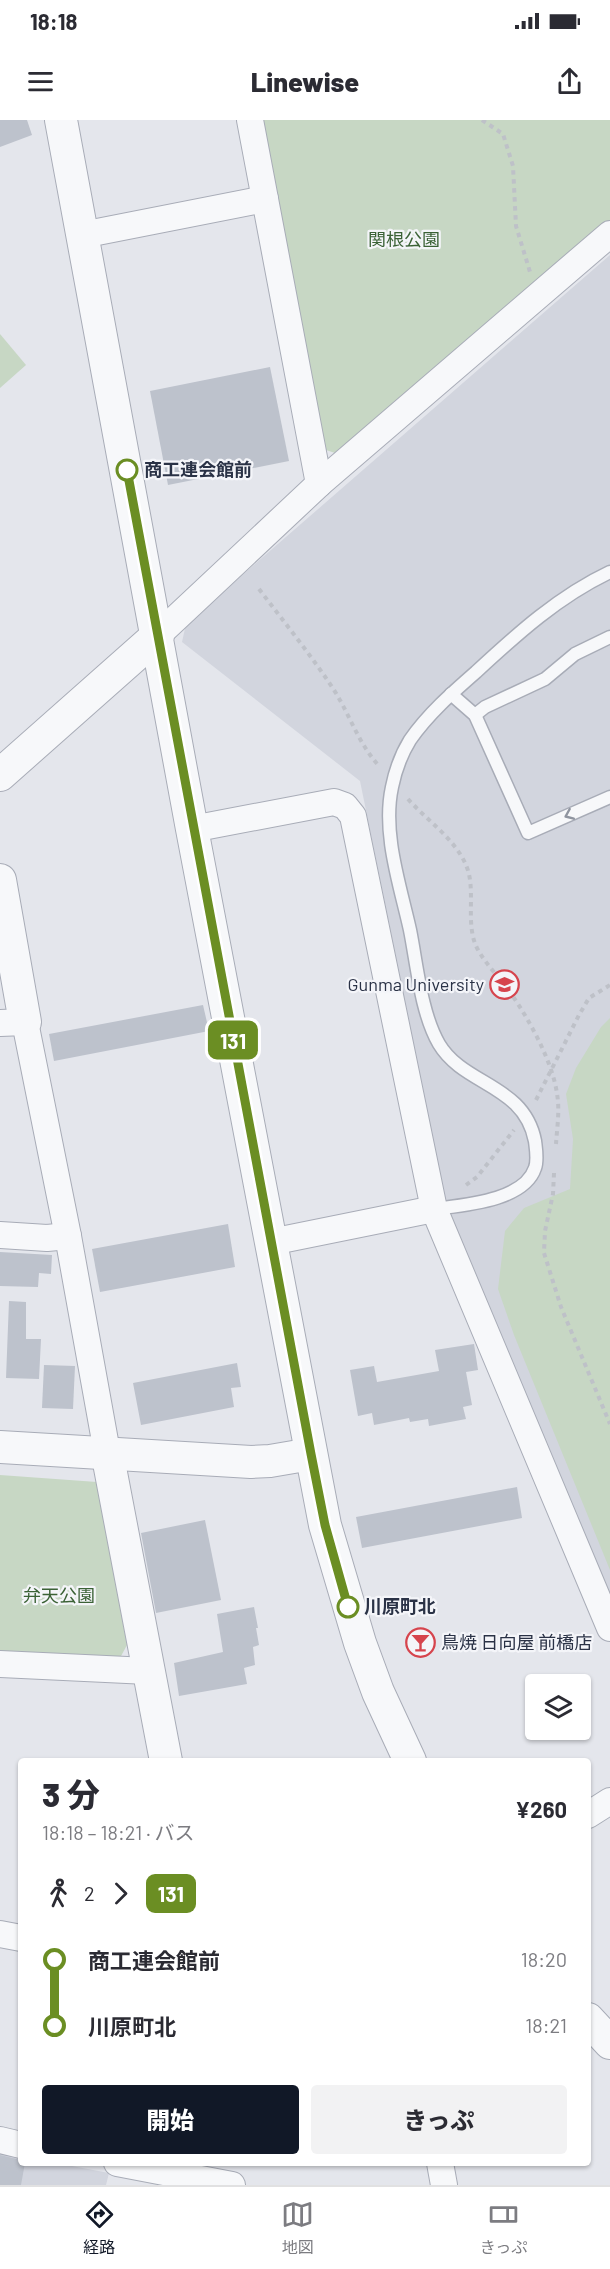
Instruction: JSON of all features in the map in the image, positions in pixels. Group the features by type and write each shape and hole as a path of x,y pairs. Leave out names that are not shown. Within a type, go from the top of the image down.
{"street":[{"path":"61,120 158,635 192,829 325,1525 360,1643 378,1692 409,1758"},
{"path":"250,120 319,484"},
{"path":"82,235 265,199"},
{"path":"0,775 158,635 319,484 610,234"},
{"path":"192,829 334,802 349,809 353,816 440,1208 610,1628"},
{"path":"0,880 13,1023 68,1236 165,1758"},
{"path":"271,1242 440,1208"},
{"path":"0,1235 47,1238 68,1236"},
{"path":"0,1447 251,1462 311,1454"},
{"path":"0,1664 148,1671"},
{"path":"591,1813 610,1801"},
{"path":"0,1934 18,1937"},
{"path":"591,2022 610,2043"},
{"path":"0,2140 18,2144"},
{"path":"133,2166 232,2185"},
{"path":"441,2166 444,2185"}],"lane":[{"path":"440,1208 500,1197 514,1190 528,1180 535,1168 537,1152 532,1129 509,1097 451,1059 433,1033 425,1005 392,843 390,804 393,782 409,742 423,723 451,694 512,639 562,600 586,583 610,572"},
{"path":"474,715 485,707 545,679 575,654 610,637"},
{"path":"451,694 474,715 528,833 610,796"}],"path":[{"path":"482,120 503,134 513,166 516,226 538,296"},
{"path":"259,589 316,664 335,693 365,750 464,860 470,879 472,928 477,949 523,1014 552,1075 558,1095 556,1149"},
{"path":"533,1106 579,1015 590,998 610,985"},
{"path":"440,1208 461,1188 477,1177 516,1126"},
{"path":"554,1171 544,1253 561,1307 610,1424"}],"shaded area":[{"name":"Gunma University","path":"610,255 610,1594 447,1207 360,781 182,642 186,624"},
{"path":"0,2152 18,2155 18,2166 72,2166 109,2173 106,2185 0,2185"}],"green space":[{"name":"関根公園","path":"259,120 610,120 610,220 338,454 323,449"},
{"path":"0,334 26,365 0,388"},
{"path":"610,1018 610,1570 514,1335 498,1289 505,1231 524,1208 570,1189 573,1139 566,1094 576,1068 601,1027"},
{"name":"弁天公園","path":"0,1475 97,1482 127,1645 120,1658 0,1651"}],"building":[{"path":"0,120 27,120 32,135 0,147"},
{"path":"270,367 289,461 168,485 150,391"},
{"path":"203,1005 209,1031 54,1061 49,1034"},
{"path":"228,1224 235,1267 100,1292 92,1249"},
{"path":"0,1252 52,1255 51,1274 39,1273 38,1287 0,1286"},
{"path":"9,1301 26,1302 26,1339 41,1339 39,1379 6,1378"},
{"path":"474,1344 478,1370 466,1372 472,1405 463,1407 466,1419 429,1426 428,1419 410,1422 409,1418 374,1425 372,1413 358,1416 350,1370 374,1366 377,1382 439,1371 435,1350"},
{"path":"237,1363 241,1387 231,1388 234,1407 141,1425 133,1383"},
{"path":"44,1365 75,1366 73,1409 42,1408"},
{"path":"517,1487 522,1518 362,1548 356,1517"},
{"path":"205,1520 221,1600 156,1613 141,1533"},
{"path":"254,1607 259,1645 253,1647 255,1665 244,1668 247,1684 179,1696 174,1663 223,1652 217,1614"},
{"path":"0,2155 18,2159 18,2166 24,2166 21,2185 0,2185"}],"bus line":[{"name":"131","path":"127,470 192,829 311,1454 325,1525 348,1607"}],"place":[{"name":"商工連会館前","path":"127,470"},
{"name":"Gunma University","path":"505,985"},
{"name":"川原町北","path":"348,1607"},
{"name":"鳥焼 日向屋 前橋店","path":"420,1643"}]}
